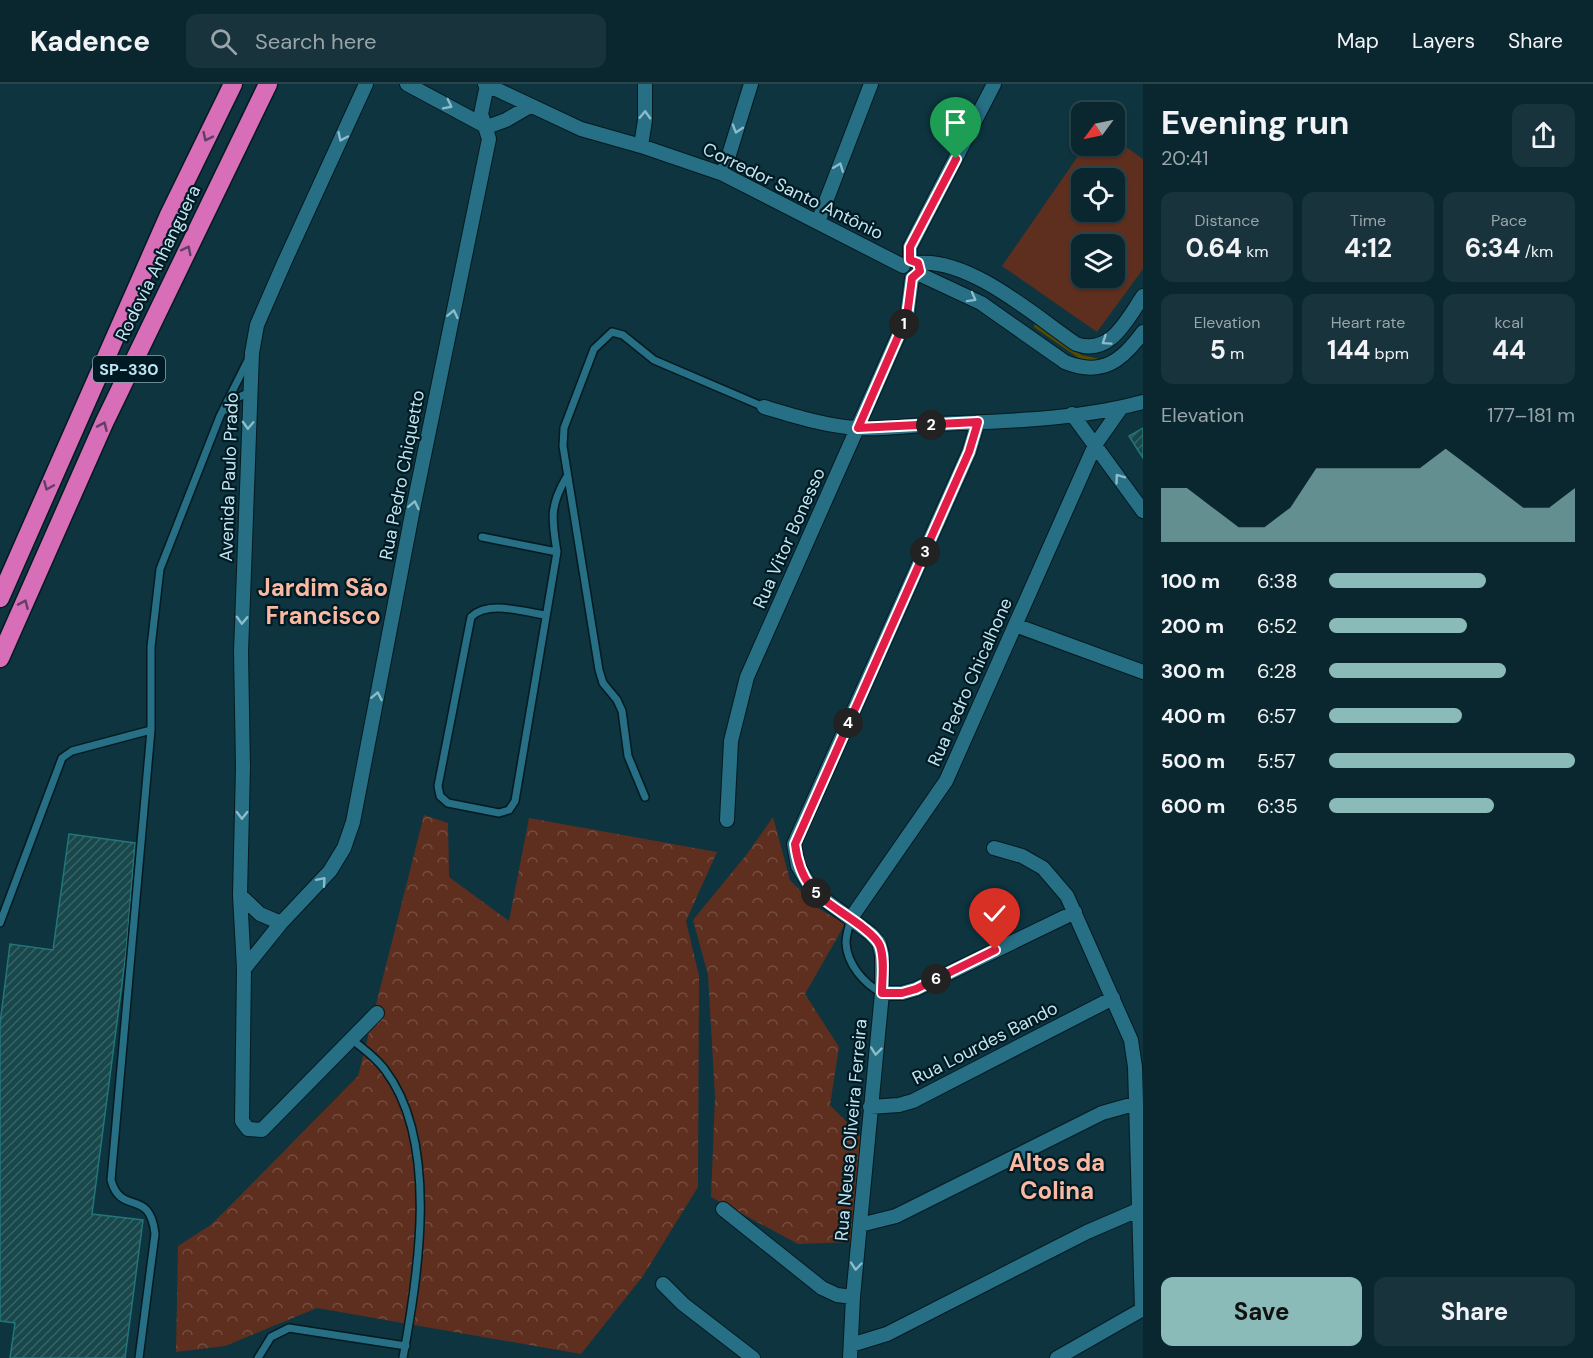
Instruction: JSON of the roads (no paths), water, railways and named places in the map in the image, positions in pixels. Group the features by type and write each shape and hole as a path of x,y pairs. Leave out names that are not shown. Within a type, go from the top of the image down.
{"highway":[{"name":"Rodovia Anhanguera","path":"0,598 169,215 233,84"},
{"name":"Rodovia Anhanguera","path":"0,658 104,423 268,84"}],"street":[{"name":"Avenida Paulo Prado","path":"351,1040 262,1130 248,1129 242,1121 244,969 240,895 243,767 241,652 252,352 257,325 366,84"},
{"path":"407,84 487,127 506,120 530,105"},
{"name":"Rua Pedro Chiquetto","path":"244,969 281,923 337,861 353,822 412,514 489,139 482,114 486,84"},
{"name":"Corredor Santo Antônio","path":"486,84 581,129 641,146 723,174 981,303 1065,362 1081,369 1096,368 1112,363 1126,354 1143,332"},
{"path":"641,146 645,120 645,84"},
{"path":"723,174 752,84"},
{"path":"818,222 871,84"},
{"name":"Rua Vitor Bonesso","path":"727,820 731,741 739,700 747,677 907,316 912,268 910,247 994,84"},
{"name":"Corredor Santo Antônio","path":"912,268 942,266 989,285 1076,344 1088,348 1106,344 1113,338 1143,297"},
{"path":"764,407 801,418 858,428 978,422 1072,414 1121,408 1143,402"},
{"name":"Rua Pedro Chicalhone","path":"850,918 946,781 1095,445 1121,408"},
{"path":"1072,414 1143,511"},
{"name":"Rua Neusa Oliveira Ferreira","path":"851,1351 853,1297 882,993 882,955 879,943 813,891 804,880 798,866 795,844 969,452 978,422"},
{"path":"1015,625 1143,672"},
{"path":"994,848 1022,856 1050,874 1075,912 1132,1047 1143,1309 1058,1358"},
{"path":"240,895 260,914 281,923"},
{"path":"882,993 902,993 916,989 1075,912"},
{"path":"241,934 252,947 261,948"},
{"name":"Rua Lourdes Bando","path":"870,1107 899,1105 913,1101 1113,998"},
{"path":"351,1040 377,1013"},
{"path":"860,1225 896,1216 1102,1113 1134,1104"},
{"path":"723,1209 822,1288 837,1295 853,1297"},
{"path":"851,1351 1087,1232 1138,1210"},
{"path":"663,1284 683,1304 753,1358"}],"lane":[{"path":"645,797 628,756 622,711 617,700 603,682 599,670 583,566 566,478 564,428 594,349 612,332 623,335 654,360 764,407"},
{"path":"139,1358 155,1234 154,1218 146,1207 121,1199 113,1189 111,1180 151,730 151,647 160,568 220,416 252,352"},
{"path":"220,416 237,398 250,392"},
{"path":"546,615 490,608 478,610 471,617 438,786 440,796 448,803 499,813 509,810 515,801 557,552 552,516 554,498 566,478"},
{"path":"482,537 557,552"},
{"path":"0,922 62,758 72,751 151,730"},
{"path":"850,918 846,944 855,967 866,985 882,993"},
{"path":"351,1040 385,1069 400,1093 411,1129 421,1198 421,1224 403,1358"},
{"path":"258,1358 271,1337 289,1328 406,1346"}],"waterway":[{"path":"1036,326 1081,357 1099,361"}],"district":[{"name":"Jardim São Francisco","path":"323,601"},
{"name":"Altos da Colina","path":"1057,1176"}]}
